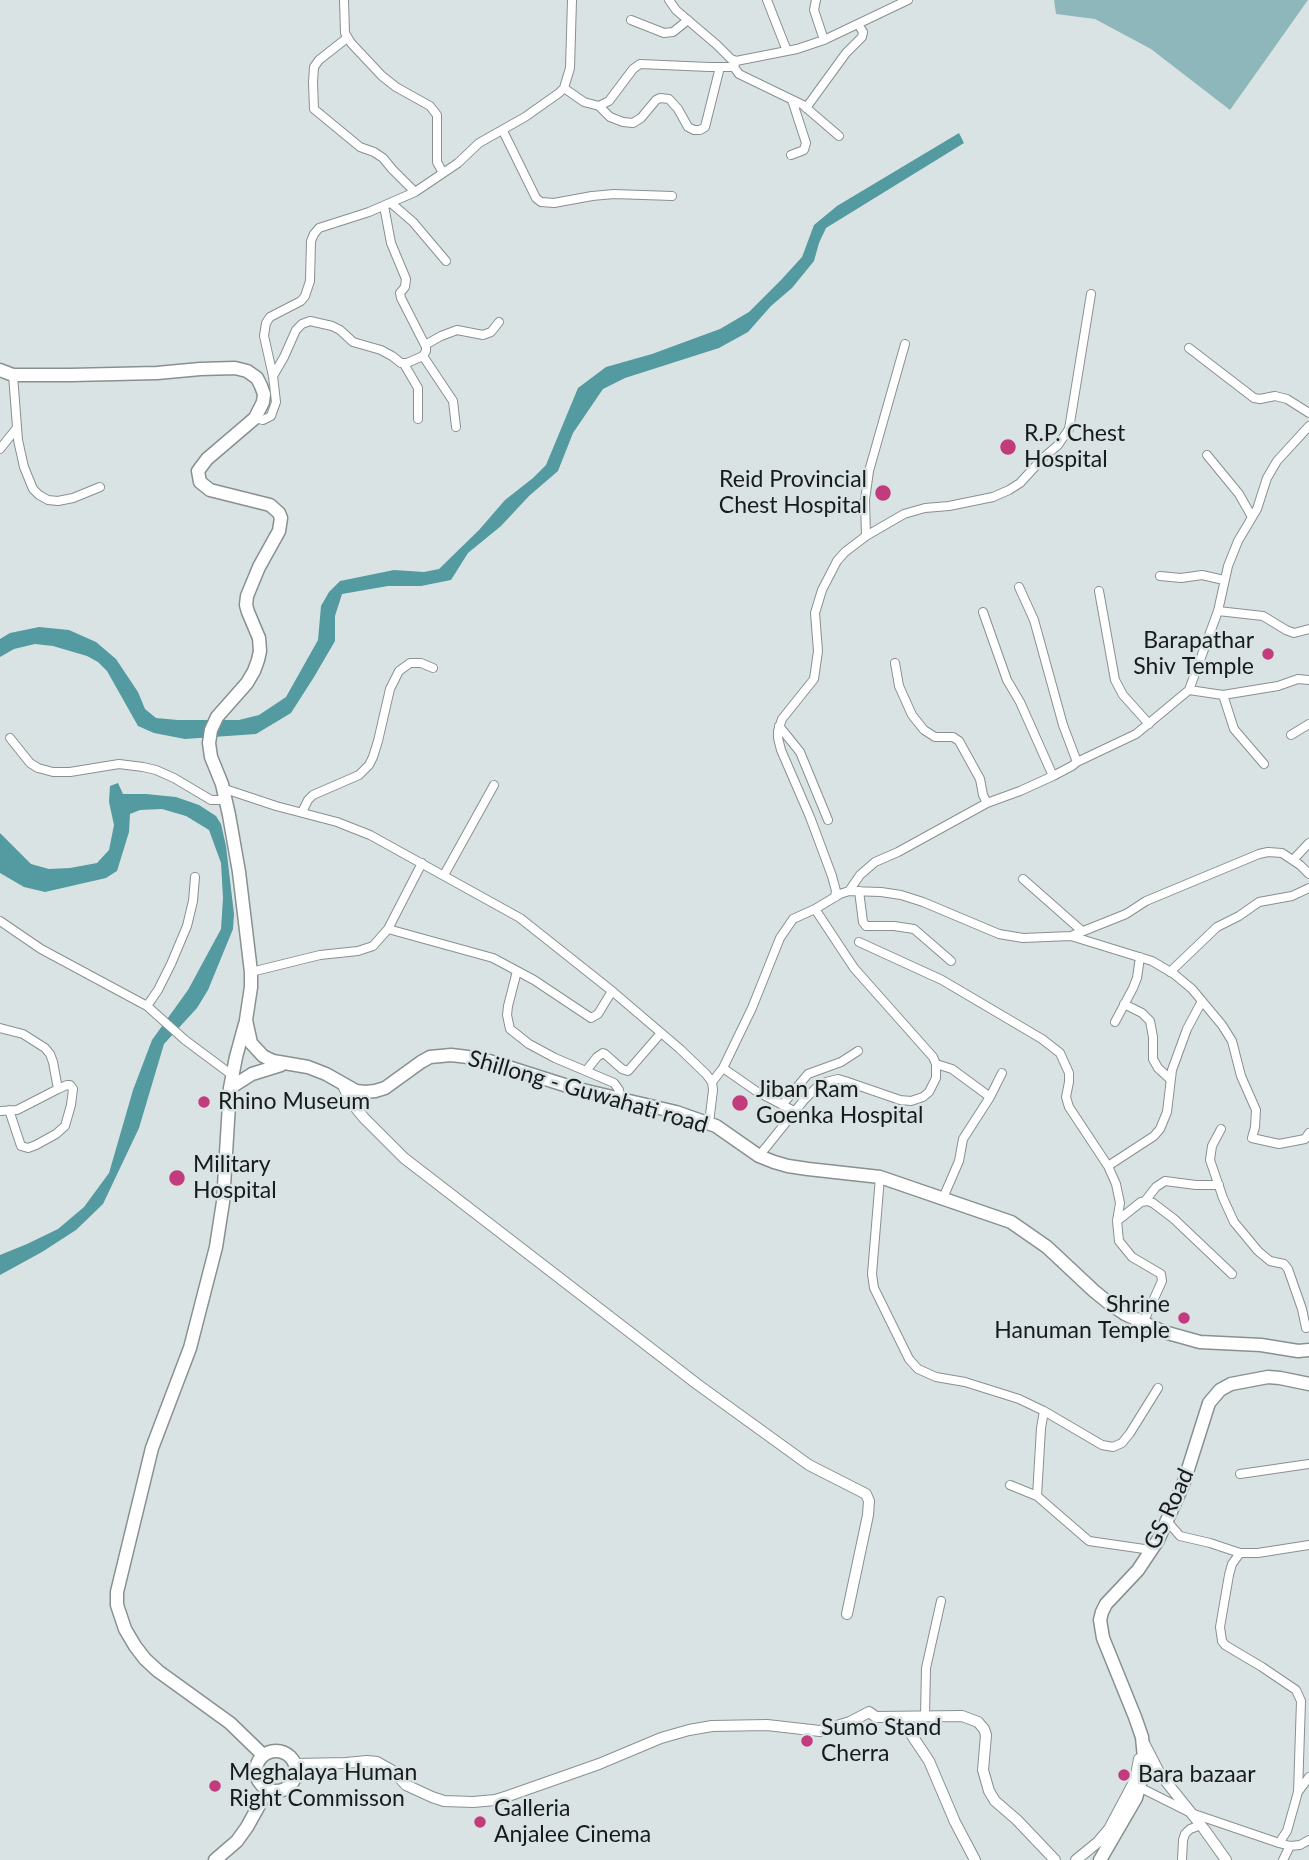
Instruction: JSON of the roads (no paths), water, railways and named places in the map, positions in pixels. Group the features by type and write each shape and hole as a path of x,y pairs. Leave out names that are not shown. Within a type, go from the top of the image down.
{"main road":[{"path":"4,371 157,373 234,368 257,378 264,394 255,418 207,459 198,471 200,482 210,490 270,505 281,518 279,531 247,596 246,605 259,639 258,660 254,671 217,717 209,743 235,844 251,987 231,1082 223,1202 214,1256 190,1348 147,1464 120,1576 117,1605 125,1629 145,1659 230,1723 263,1755"},
{"name":"Shillong - Guwahati road","path":"246,1020 251,1042 258,1052 269,1059 317,1070 356,1091 375,1091 395,1082 430,1057 451,1055 489,1061 574,1088 676,1112 709,1123 759,1156 788,1166 880,1177 1011,1222 1047,1247 1110,1304 1143,1323 1173,1335 1200,1342 1309,1350"},
{"path":"231,1082 288,1063"},
{"name":"GS Road","path":"1100,1860 1136,1798 1143,1773 1143,1741 1103,1638 1100,1620 1106,1604 1138,1570 1158,1540 1183,1485 1209,1403 1220,1390 1231,1384 1268,1377 1309,1384"},
{"path":"281,1751 292,1758 295,1775 289,1785 279,1790 263,1786 256,1776 257,1765 263,1755 281,1751"},
{"path":"215,1860 237,1841 268,1789"}],"street":[{"path":"344,0 347,38 382,76 435,111 438,118 437,162 443,173"},
{"path":"255,418 267,419 274,409 275,390 264,329 270,317 301,301 305,296 310,281 311,241 314,234 319,229 388,204 415,191 458,163 480,143 503,131 564,88 571,59 572,0"},
{"path":"669,0 676,10 718,45 741,75 806,108 839,136"},
{"path":"767,0 787,51"},
{"path":"816,0 814,10 824,40"},
{"path":"599,106 614,96 633,69 640,64 720,67 735,64 824,40 908,0"},
{"path":"631,20 664,33 673,32 688,20"},
{"path":"806,108 846,53 862,37 863,32 858,24"},
{"path":"347,38 314,67 314,109 343,135 383,158 415,191"},
{"path":"564,88 584,102 599,106 610,117 623,122 633,123 641,118 656,100 669,99 688,127 700,130 705,127 720,67"},
{"path":"791,155 804,150 806,143 792,100"},
{"path":"503,131 536,198 541,202 554,203 614,194 672,195"},
{"path":"388,204 413,222 446,261"},
{"path":"388,204 391,243 406,279 405,287 400,293 401,298 426,351 423,356 404,364"},
{"path":"835,897 832,876 778,738 782,719 814,679 818,651 815,613 822,590 837,561 866,536 904,514 993,496 1009,490 1020,483 1058,445 1069,429 1091,294"},
{"path":"273,376 296,330 302,324 310,321 332,326 353,342 382,351 404,364 418,388 418,419"},
{"path":"425,345 457,330 477,335 487,333 499,322"},
{"path":"866,536 869,471 905,344"},
{"path":"1189,348 1254,398 1275,396 1287,399 1309,413"},
{"path":"423,356 449,392 453,401 456,427"},
{"path":"4,371 24,467 33,489 48,500 58,500 73,498 100,487"},
{"path":"849,891 860,875 875,862 987,803 1054,776 1136,734 1189,690 1218,611 1224,580 1234,551 1257,509 1267,478 1277,461 1309,426"},
{"path":"0,449 16,429"},
{"path":"1207,455 1239,494 1252,517"},
{"path":"1160,576 1181,578 1202,575 1224,580"},
{"path":"1019,587 1034,620 1063,725 1077,762"},
{"path":"1099,591 1115,680 1123,695 1149,724"},
{"path":"1218,611 1264,616 1294,633 1309,628"},
{"path":"983,612 1007,680 1054,776"},
{"path":"302,812 313,795 359,775 369,765 376,750 390,689 399,671 411,663 421,663 433,668"},
{"path":"895,663 899,686 912,715 924,730 935,737 953,737 959,741 980,779 987,803"},
{"path":"1189,690 1223,695 1278,686 1298,679 1309,680"},
{"path":"1223,695 1234,729 1264,764"},
{"path":"1291,734 1309,723"},
{"path":"779,726 800,752 828,820"},
{"path":"10,738 30,763 38,768 53,772 70,772 119,764 156,770 211,800 223,791 337,822 370,835 444,875 520,918 612,991 696,1063 712,1082 709,1123"},
{"path":"444,875 494,785"},
{"path":"1293,860 1309,843"},
{"path":"1071,936 1259,854 1282,853 1309,874"},
{"path":"251,972 320,955 366,949 378,942 388,929 422,863"},
{"path":"149,1009 187,926 195,877"},
{"path":"1023,879 1082,931"},
{"path":"1170,972 1217,927 1240,916 1259,902 1292,896 1309,888"},
{"path":"712,1082 723,1068 752,1008 780,938 793,919 849,891 886,892 923,902 1009,936 1071,936 1146,958 1192,989 1232,1041 1241,1076 1256,1110 1252,1138 1279,1144 1305,1139 1309,1133"},
{"path":"859,891 863,922 866,926 914,929 951,961"},
{"path":"759,1156 794,1111 819,1085 838,1079 900,1100 916,1100 929,1092 936,1078 933,1058 854,968 815,909"},
{"path":"0,921 41,949 149,1009 231,1082"},
{"path":"388,929 493,958 534,980 591,1018 598,1014 612,991"},
{"path":"859,942 942,980 1042,1039 1060,1053 1069,1073 1066,1097 1069,1107 1108,1166 1119,1194 1117,1233 1123,1247 1132,1257 1158,1272 1161,1277 1143,1323"},
{"path":"1115,1022 1137,978 1140,957"},
{"path":"517,971 508,1006 510,1029 529,1044 555,1058 614,1083 619,1090 620,1099"},
{"path":"1108,1166 1154,1136 1160,1129 1167,1112 1170,1079 1187,1029 1202,1001"},
{"path":"1124,1004 1147,1017 1152,1027 1153,1059 1170,1079"},
{"path":"0,1028 23,1034 45,1048 53,1062 58,1088"},
{"path":"586,1071 597,1057 606,1054 628,1071 662,1033"},
{"path":"782,1105 808,1074 841,1062 859,1051"},
{"path":"936,1064 953,1069 990,1097"},
{"path":"723,1068 756,1091 794,1111"},
{"path":"943,1198 959,1161 963,1139 1002,1073"},
{"path":"342,1083 350,1101 364,1118 404,1158 697,1384 810,1465 866,1494 869,1501 867,1515 847,1614"},
{"path":"67,1085 73,1089 65,1126 56,1134 28,1148 21,1146 5,1110 22,1108 67,1085"},
{"path":"1221,1129 1210,1153 1211,1166 1223,1198 1234,1222 1247,1239 1265,1258 1282,1262 1288,1269 1306,1328"},
{"path":"880,1177 872,1275 874,1288 909,1359 918,1369 926,1374 999,1393 1044,1411 1102,1446 1113,1447 1122,1443 1130,1433 1158,1388"},
{"path":"1117,1221 1145,1201 1156,1187 1165,1181 1219,1185"},
{"path":"1145,1201 1153,1203 1174,1219 1232,1275"},
{"path":"1037,1496 1044,1411"},
{"path":"1240,1474 1309,1464"},
{"path":"1010,1485 1037,1496 1089,1541 1151,1550"},
{"path":"1167,1521 1180,1536 1240,1553 1309,1545"},
{"path":"1240,1553 1229,1575 1220,1627 1222,1641 1296,1690 1302,1708 1298,1792 1287,1831 1279,1843"},
{"path":"925,1716 926,1668 941,1601"},
{"path":"1300,1697 1309,1692"},
{"path":"295,1763 377,1762 425,1795 444,1801 495,1800 689,1730 712,1726 754,1725 820,1731 850,1722 869,1712 876,1717 962,1716 978,1722 984,1729 986,1735 983,1770 995,1801 1055,1860"},
{"path":"892,1717 905,1724 929,1761 955,1822 975,1860"},
{"path":"1143,1741 1160,1774 1226,1860"},
{"path":"1076,1860 1098,1842 1114,1820 1135,1780 1143,1741"},
{"path":"1298,1792 1309,1777"},
{"path":"1139,1787 1191,1813 1279,1843 1290,1846 1309,1840"},
{"path":"1182,1860 1185,1834 1201,1825"},
{"path":"1283,1860 1290,1846"}],"place":[{"name":"R.P. Chest Hospital","path":"1008,447"},
{"name":"Reid Provincial Chest Hospital","path":"883,493"},
{"name":"Barapathar Shiv Temple","path":"1268,654"},
{"name":"Rhino Museum","path":"204,1102"},
{"name":"Jiban Ram Goenka Hospital","path":"740,1103"},
{"name":"Military Hospital","path":"177,1178"},
{"name":"Shrine Hanuman Temple","path":"1184,1318"},
{"name":"Sumo Stand Cherra","path":"807,1741"},
{"name":"Bara bazaar","path":"1124,1775"},
{"name":"Meghalaya Human Right Commisson","path":"215,1786"},
{"name":"Galleria Anjalee Cinema","path":"480,1822"}]}
